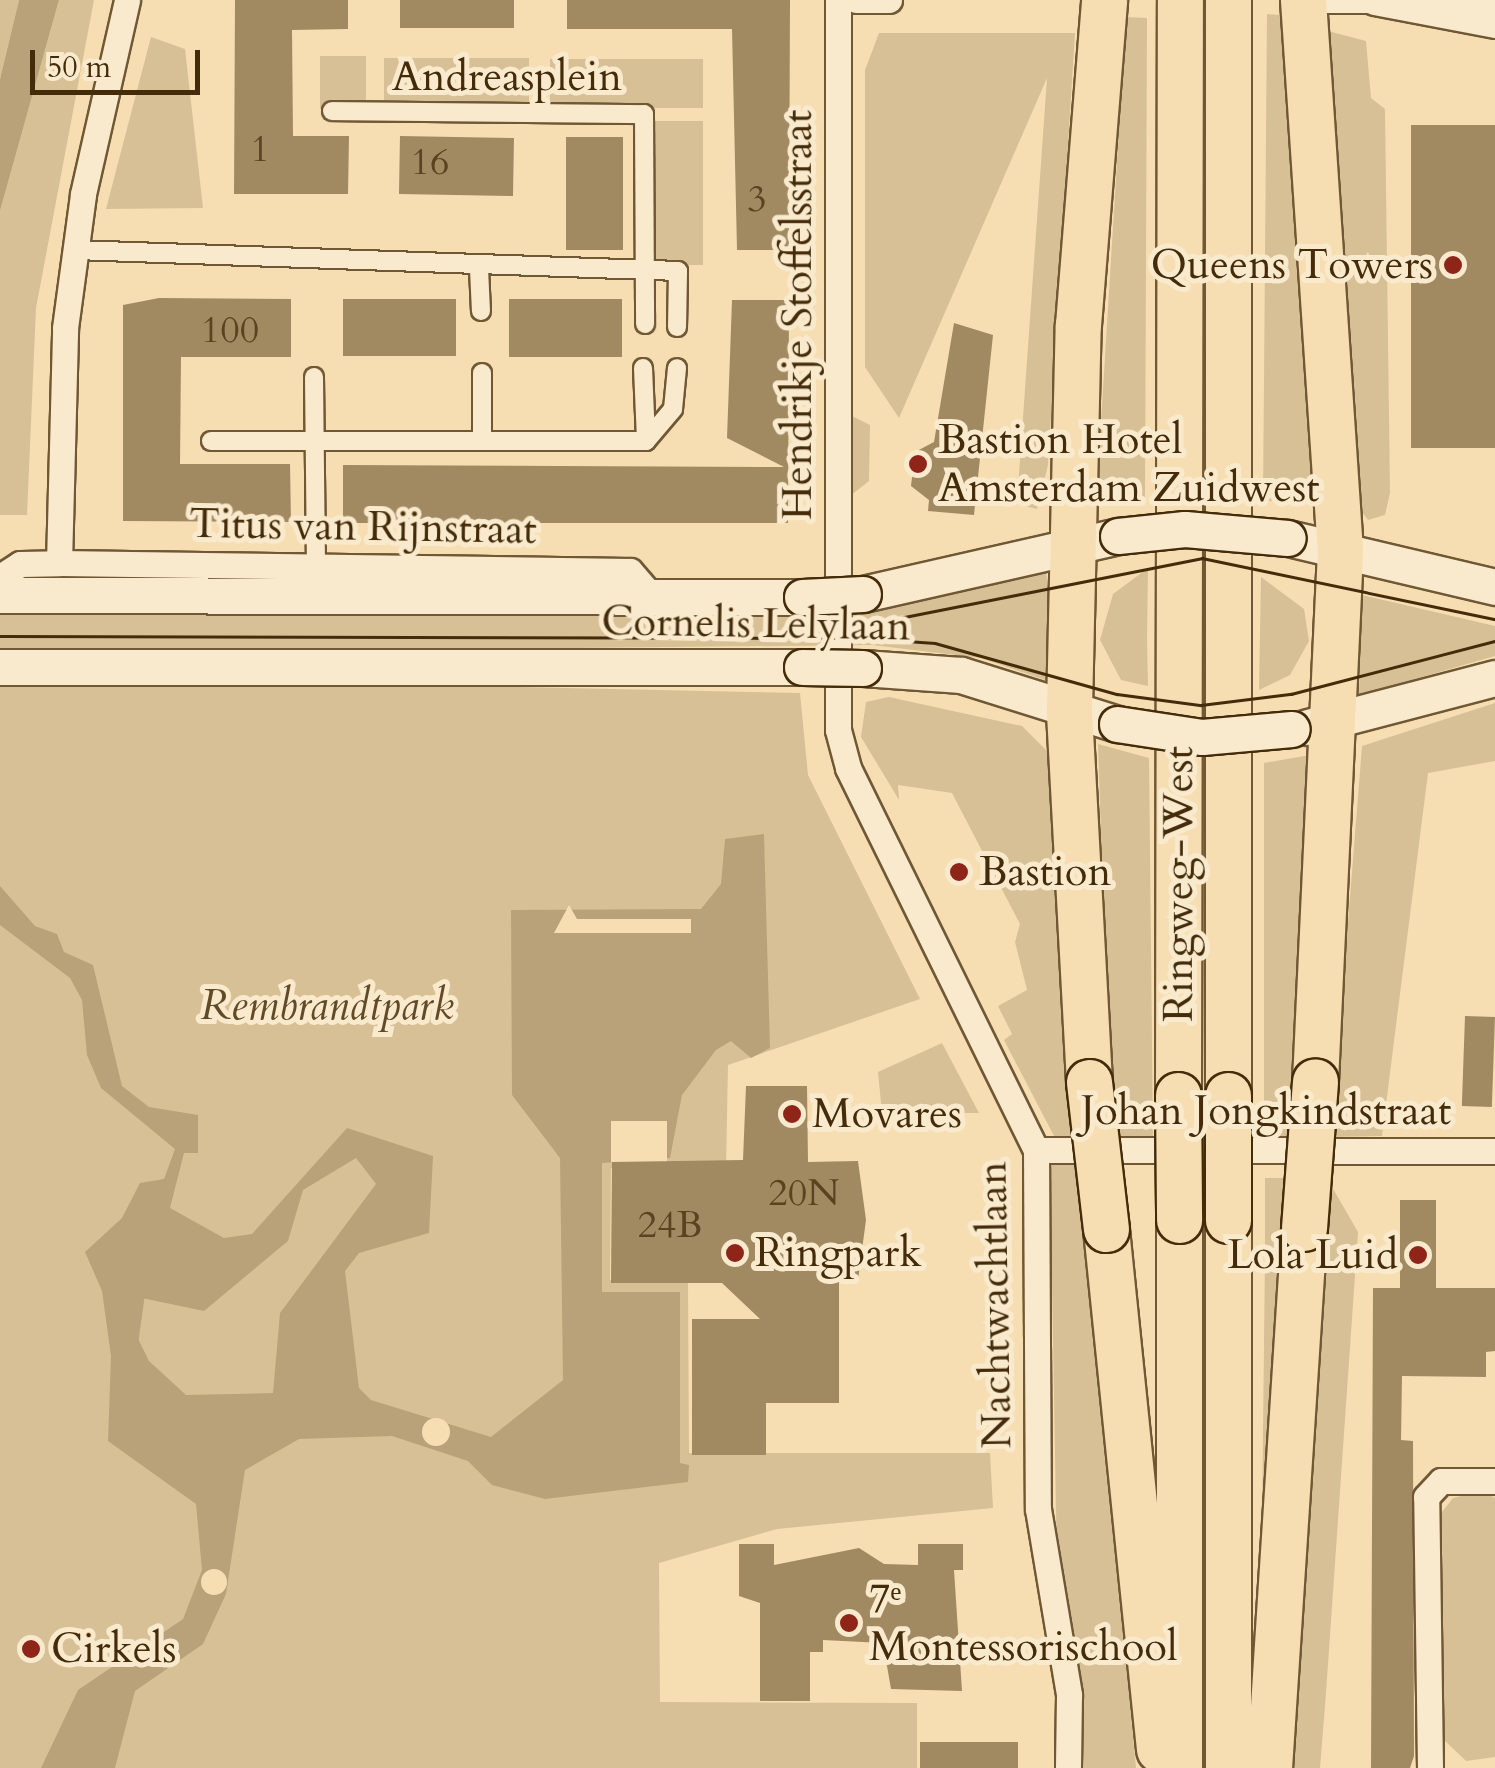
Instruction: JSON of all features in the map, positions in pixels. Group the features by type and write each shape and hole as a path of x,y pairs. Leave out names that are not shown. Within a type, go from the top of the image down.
{"highway":[{"path":"1104,0 1078,325 1097,538 1069,709 1089,1082 1162,1768"},
{"name":"Ringweg-West","path":"1179,1768 1180,0"},
{"name":"Ringweg-West","path":"1228,0 1228,1768"},
{"path":"1269,1768 1315,1082 1313,726 1340,551 1303,0"}],"main road":[{"name":"Cornelis Lelylaan","path":"0,595 802,598 863,594 1097,538 1185,528 1288,538 1495,587"},
{"name":"Cornelis Lelylaan","path":"0,667 864,668 961,675 1117,724 1202,737 1313,726 1495,678"}],"street":[{"path":"59,563 75,250 127,0"},
{"name":"Hendrikje Stoffelsstraat","path":"837,702 838,0"},
{"path":"856,0 889,0"},
{"path":"1322,0 1378,1 1495,25"},
{"path":"1432,0 1495,5"},
{"name":"Andreasplein","path":"332,111 644,114 645,324"},
{"path":"75,250 479,268 678,271 677,326"},
{"path":"479,268 481,311"},
{"path":"643,368 646,441"},
{"path":"646,441 673,409 676,368"},
{"path":"482,373 482,440"},
{"path":"314,377 316,565"},
{"path":"211,441 646,441"},
{"name":"Titus van Rijnstraat","path":"0,577 20,564 59,563 630,571 654,597"},
{"name":"Nachtwachtlaan","path":"837,702 848,768 1036,1150 1038,1509 1069,1695 1068,1768"},
{"name":"Johan Jongkindstraat","path":"1036,1150 1495,1152"},
{"path":"1430,1768 1426,1497 1441,1481 1495,1482"}],"green space":[{"path":"0,0 19,0 0,79"},
{"path":"59,0 94,0 36,308 27,515 0,515 0,211"},
{"path":"1267,14 1291,16 1320,501 1263,501"},
{"path":"1126,17 1147,18 1145,502 1096,502"},
{"path":"1324,30 1366,41 1371,98 1385,109 1390,493 1385,515 1368,520 1356,504"},
{"path":"879,33 1075,33 1048,465 1037,509 1021,505 1018,488 1047,78 899,418 865,367 865,70"},
{"path":"151,37 185,49 203,208 106,209"},
{"path":"320,56 366,56 366,109 320,109"},
{"path":"384,58 529,58 529,106 384,106"},
{"path":"550,59 703,59 703,108 550,108"},
{"path":"652,121 703,121 703,265 652,265"},
{"path":"836,408 870,425 869,481 835,508"},
{"path":"1046,567 1054,683 981,658 872,645 0,654 0,610 385,613"},
{"path":"1148,568 1148,686 1121,680 1100,640 1113,594"},
{"path":"1261,577 1304,609 1309,641 1290,675 1259,690"},
{"path":"1362,595 1495,626 1495,656 1359,695"},
{"name":"Rembrandtpark","path":"0,676 800,693 808,775 920,999 728,1065 726,1168 611,1168 610,1280 688,1280 689,1453 990,1453 993,1508 777,1529 659,1563 660,1702 917,1703 917,1768 0,1768"},
{"path":"889,697 1022,726 1055,759 1075,1137 1054,1136 1004,1040 1012,1034 998,1006 1027,990 1015,942 1020,924 952,793 898,785 899,800 861,737 866,702"},
{"path":"1495,703 1495,761 1428,773 1382,1136 1331,1137 1362,746"},
{"path":"1098,744 1149,758 1153,1137 1111,1137"},
{"path":"1310,755 1290,1138 1264,1137 1264,763"},
{"path":"942,1043 979,1113 882,1113 878,1072"},
{"path":"1040,1156 1078,1157 1136,1768 1081,1768 1077,1669 1057,1570 1052,1281"},
{"path":"1265,1178 1288,1178 1262,1524 1265,1254"},
{"path":"1328,1180 1358,1232 1326,1693 1320,1768 1283,1768"},
{"path":"1482,1491 1495,1498 1495,1757 1466,1761 1443,1739 1442,1512 1453,1498"}],"shaded area":[{"path":"19,0 59,0 0,211 0,79"},
{"path":"764,834 770,1048 751,1058 731,1041 716,1050 682,1095 670,1158 602,1163 602,1292 680,1292 680,1463 689,1465 688,1482 545,1499 492,1485 468,1461 392,1436 299,1439 245,1470 226,1594 203,1644 135,1691 115,1768 41,1768 78,1690 183,1619 202,1570 196,1504 108,1441 111,1356 102,1291 85,1252 122,1218 140,1183 164,1179 175,1149 101,1088 87,1055 82,1000 70,978 0,925 0,886 35,926 57,934 64,952 93,965 122,1086 149,1107 198,1115 198,1153 184,1153 170,1208 224,1238 252,1234 347,1128 433,1156 429,1233 359,1253 345,1271 359,1388 371,1400 491,1437 563,1380 560,1158 512,1095 511,910 701,909 721,884 725,839","holes":["356,1158 376,1184 280,1313 273,1393 186,1395 149,1361 121,1304 137,1297 204,1311 288,1241 303,1190"]}],"pier":[{"path":"569,905 577,919 691,919 691,933 554,933"},
{"path":"611,1121 667,1121 667,1162 611,1162"},
{"path":"436,1418 446,1422 450,1432 446,1442 436,1446 426,1442 422,1432 426,1422"},
{"path":"214,1569 223,1573 227,1582 223,1591 214,1595 205,1591 201,1582 205,1573"}],"building":[{"path":"235,0 348,0 348,29 292,30 293,136 349,136 348,194 234,194"},
{"path":"400,0 514,0 514,28 400,28"},
{"path":"567,0 790,0 789,250 737,250 732,29 567,29"},
{"name":"Queens Towers","path":"1411,125 1495,125 1495,448 1411,448"},
{"path":"400,136 514,138 513,196 399,194"},
{"path":"566,137 623,137 623,250 566,250"},
{"path":"159,298 291,299 291,357 181,357 180,464 290,464 291,522 123,521 123,305"},
{"path":"343,299 456,299 456,356 343,356"},
{"path":"509,299 622,299 622,357 509,357"},
{"path":"732,300 789,300 788,523 343,523 343,465 784,467 727,438"},
{"path":"954,323 993,335 974,515 928,511 929,500 911,486 915,452 934,442"},
{"path":"1465,1016 1495,1017 1492,1107 1462,1106"},
{"name":"Ringpark","path":"746,1086 807,1086 808,1162 858,1161 866,1220 858,1280 839,1280 839,1403 766,1403 766,1455 692,1455 692,1319 760,1319 722,1283 611,1283 612,1162 743,1160"},
{"path":"1400,1200 1436,1200 1436,1288 1495,1288 1495,1351 1486,1352 1486,1377 1402,1376 1401,1440 1413,1441 1414,1756 1410,1768 1371,1768 1373,1288 1400,1288"},
{"path":"739,1544 774,1544 774,1565 859,1548 884,1564 918,1565 918,1544 963,1544 963,1570 954,1570 962,1691 891,1689 883,1643 823,1640 823,1652 810,1652 810,1701 760,1701 760,1603 739,1596"},
{"path":"920,1742 1018,1742 1018,1768 920,1768"}],"waterway":[{"path":"123,1357 136,1265"}],"tram line":[{"path":"859,626 1202,558 1495,619"},
{"path":"0,636 863,638 935,643 1117,694 1201,705 1291,694 1495,641"}],"place":[{"name":"Queens Towers","path":"1453,265"},
{"name":"Bastion Hotel Amsterdam Zuidwest","path":"918,464"},
{"name":"Bastion","path":"959,872"},
{"name":"Movares","path":"792,1114"},
{"name":"Ringpark","path":"735,1253"},
{"name":"Lola Luid","path":"1418,1255"},
{"name":"7ᵉ Montessorischool","path":"849,1623"},
{"name":"Cirkels","path":"31,1649"}]}
